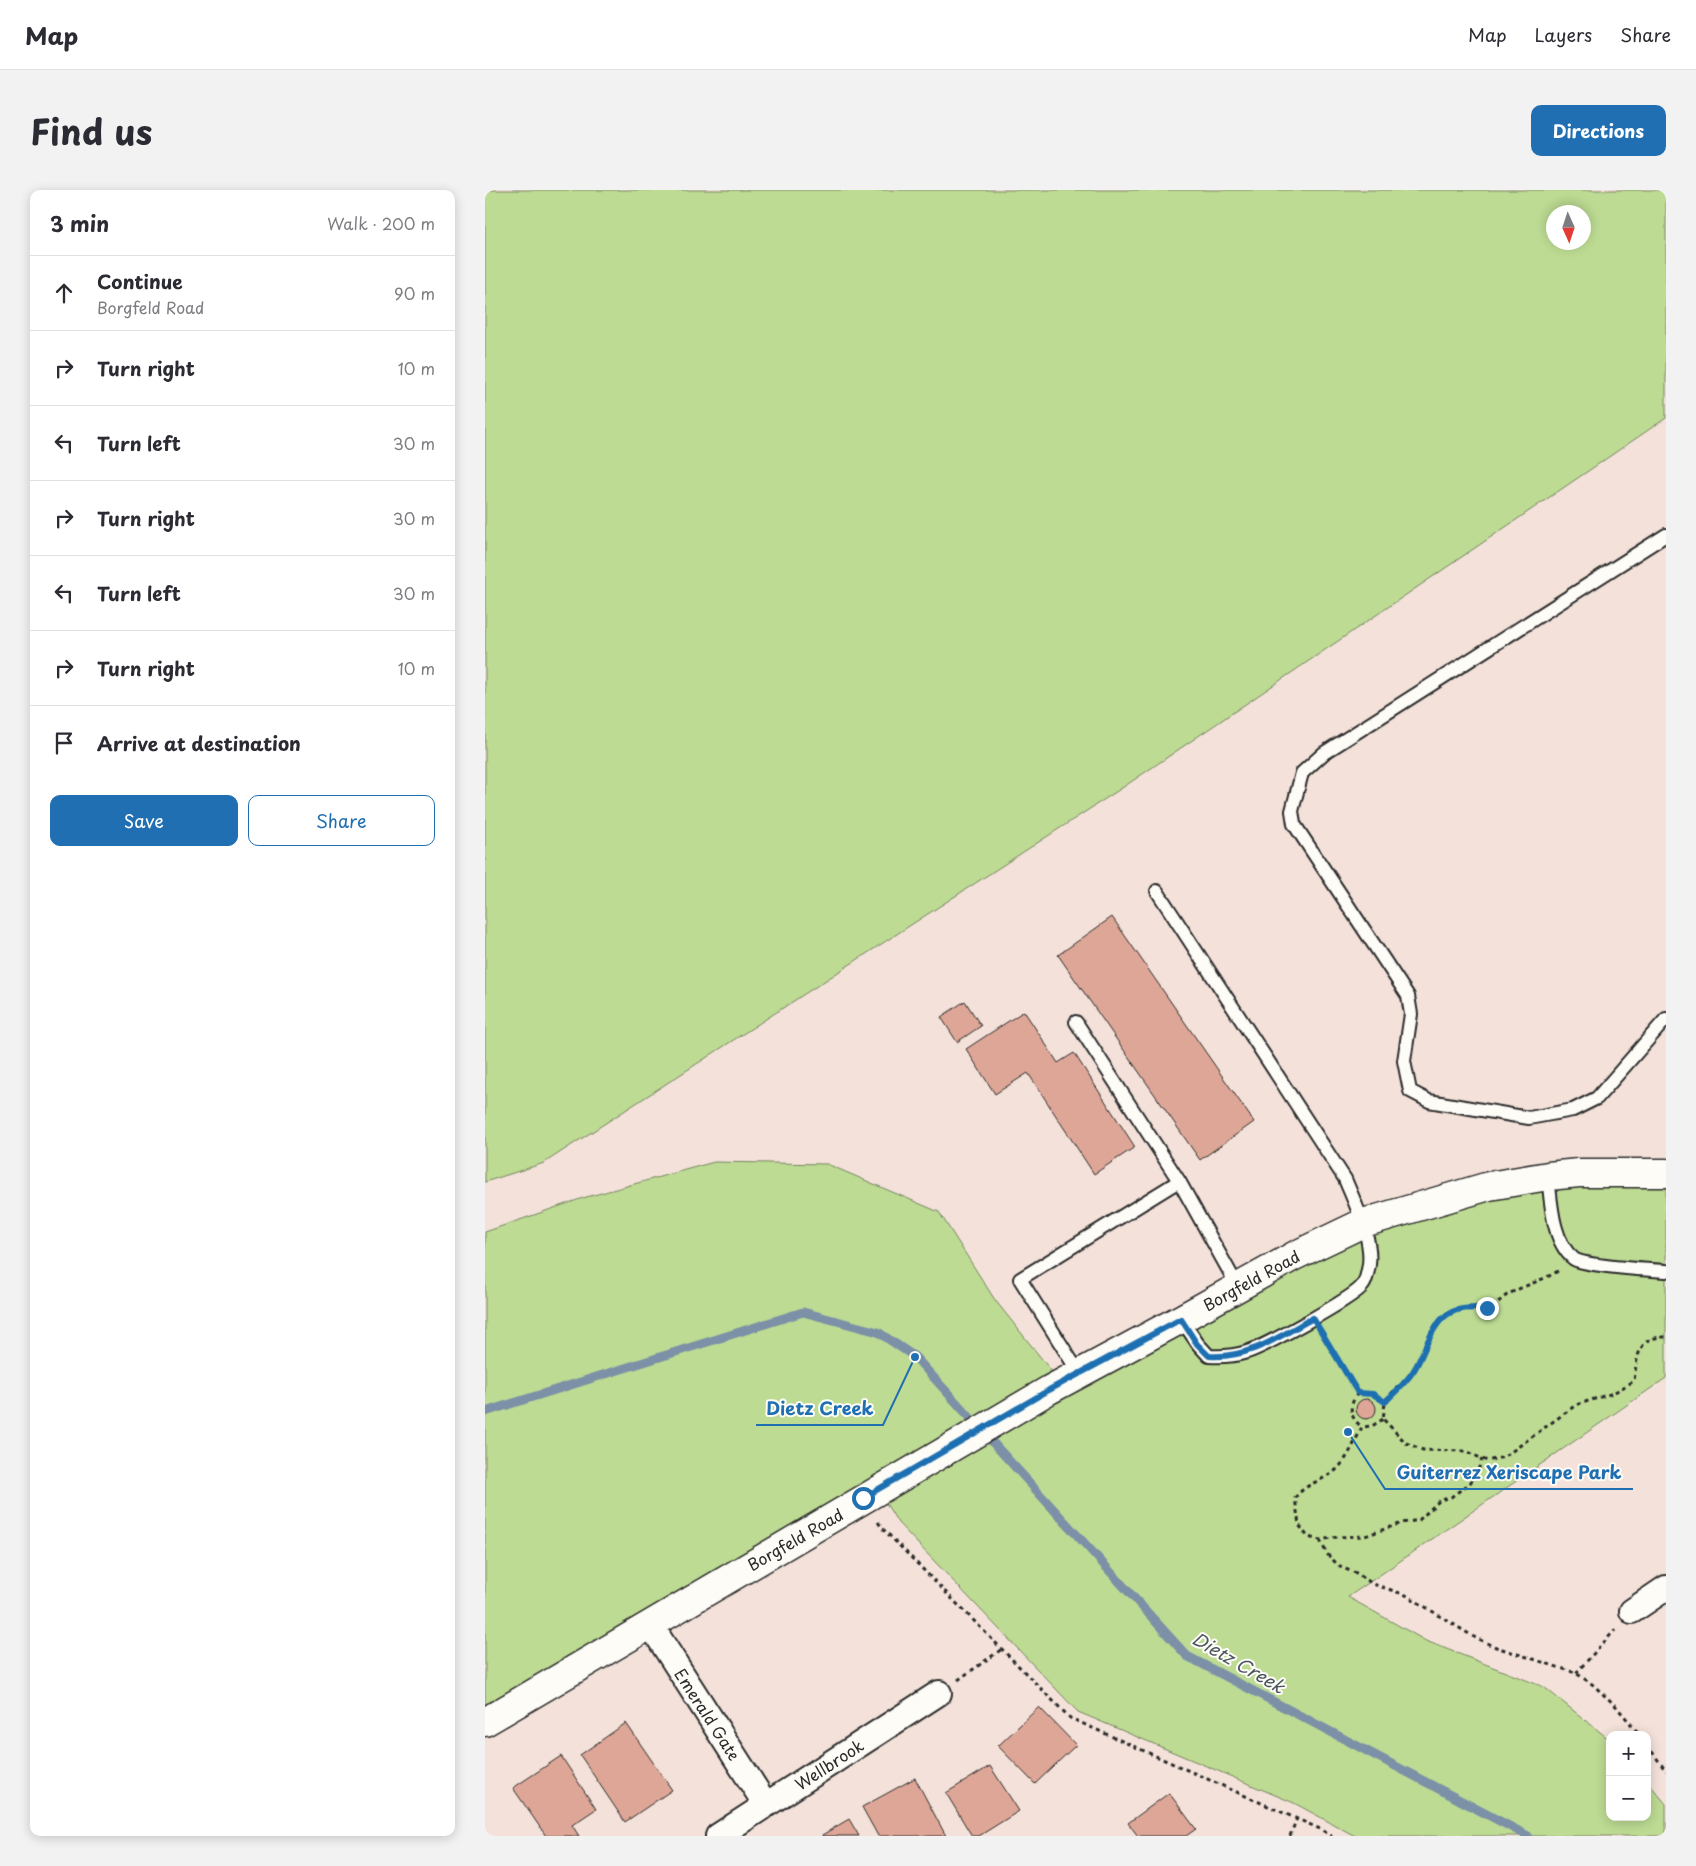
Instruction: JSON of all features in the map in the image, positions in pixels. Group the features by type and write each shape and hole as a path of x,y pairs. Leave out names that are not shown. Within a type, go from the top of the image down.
{"street":[{"name":"Borgfeld Road","path":"485,1722 1049,1390 1294,1256 1363,1223 1489,1186 1548,1176 1579,1173 1666,1173"},
{"path":"1632,1611 1666,1588"},
{"name":"Emerald Gate","path":"650,1624 765,1804"},
{"name":"Wellbrook","path":"718,1836 939,1693"}],"lane":[{"path":"1666,535 1324,753 1302,773 1292,811 1294,824 1408,996 1411,1014 1404,1061 1410,1091 1429,1101 1529,1118 1573,1110 1597,1098 1666,1019"},
{"path":"1157,892 1345,1178 1363,1223 1369,1256 1369,1268 1363,1285 1313,1318 1263,1345 1227,1357 1209,1356 1197,1344 1181,1319"},
{"path":"1076,1022 1179,1181 1238,1287"},
{"path":"1548,1176 1556,1229 1567,1251 1575,1260 1609,1266 1666,1271"},
{"path":"1079,1373 1020,1279 1179,1181"}],"path":[{"path":"1383,1419 1385,1402 1413,1372 1423,1355 1428,1340 1447,1314 1459,1309 1493,1306 1505,1296 1527,1284 1548,1277 1575,1260"},
{"path":"1313,1318 1358,1393"},
{"path":"1383,1419 1406,1443 1423,1450 1465,1451 1487,1461 1504,1458 1576,1406 1623,1389 1634,1381 1638,1354 1645,1342 1653,1337 1666,1337"},
{"path":"1358,1393 1373,1394 1385,1402"},
{"path":"1358,1393 1351,1401 1350,1412 1356,1422 1362,1427 1372,1426 1383,1419"},
{"path":"1362,1427 1347,1456 1333,1473 1301,1490 1295,1498 1299,1525 1308,1536 1320,1540 1365,1536 1402,1523 1419,1520 1439,1501 1451,1497 1470,1483 1477,1473 1482,1459"},
{"path":"883,1530 1070,1718 1297,1818 1332,1836"},
{"path":"1320,1540 1327,1554 1340,1568 1356,1574 1373,1584 1406,1595 1474,1637 1493,1646 1576,1673 1615,1704 1637,1731"},
{"path":"1576,1673 1632,1611"},
{"path":"939,1693 1002,1649"},
{"path":"1651,1750 1666,1771"},
{"path":"1290,1836 1297,1818"}],"green space":[{"path":"485,190 1666,190 1666,418 1125,786 544,1163 485,1182"},
{"path":"714,1162 827,1164 939,1212 995,1300 1061,1383 1294,1256 1489,1186 1666,1173 1666,1378 1348,1597 1426,1641 1544,1687 1606,1737 1606,1821 1651,1821 1651,1786 1666,1804 1666,1836 1355,1836 1294,1803 1078,1712 898,1523 878,1490 485,1722 485,1232 583,1198"}],"building":[{"path":"1112,917 1254,1122 1200,1160 1058,955"},
{"path":"965,1001 981,1026 957,1042 941,1017"},
{"path":"1024,1011 1058,1063 1074,1053 1135,1147 1094,1174 1028,1073 995,1094 966,1049"},
{"path":"1366,1399 1373,1402 1376,1409 1373,1416 1366,1419 1359,1416 1356,1409 1359,1402"},
{"path":"1039,1707 1076,1745 1035,1784 998,1746"},
{"path":"626,1723 672,1790 625,1822 580,1755"},
{"path":"561,1756 596,1809 572,1825 579,1836 546,1836 513,1788"},
{"path":"990,1766 1019,1811 979,1836 972,1836 946,1793"},
{"path":"915,1778 946,1836 878,1836 862,1807"},
{"path":"1169,1793 1196,1829 1186,1836 1138,1836 1128,1823"},
{"path":"849,1819 859,1836 822,1836 822,1835"}],"waterway":[{"name":"Dietz Creek","path":"485,1412 803,1312 878,1332 915,1357 1187,1656 1528,1836"}],"place":[{"name":"Dietz Creek","path":"915,1357"},
{"name":"Guiterrez Xeriscape Park","path":"1348,1432"}],"route":[{"path":"863,1498 1079,1373 1181,1319 1197,1344 1209,1356 1227,1357 1248,1352 1313,1318 1358,1393 1373,1394 1385,1402 1413,1372 1423,1355 1428,1340 1447,1314 1459,1309 1487,1308"}]}
